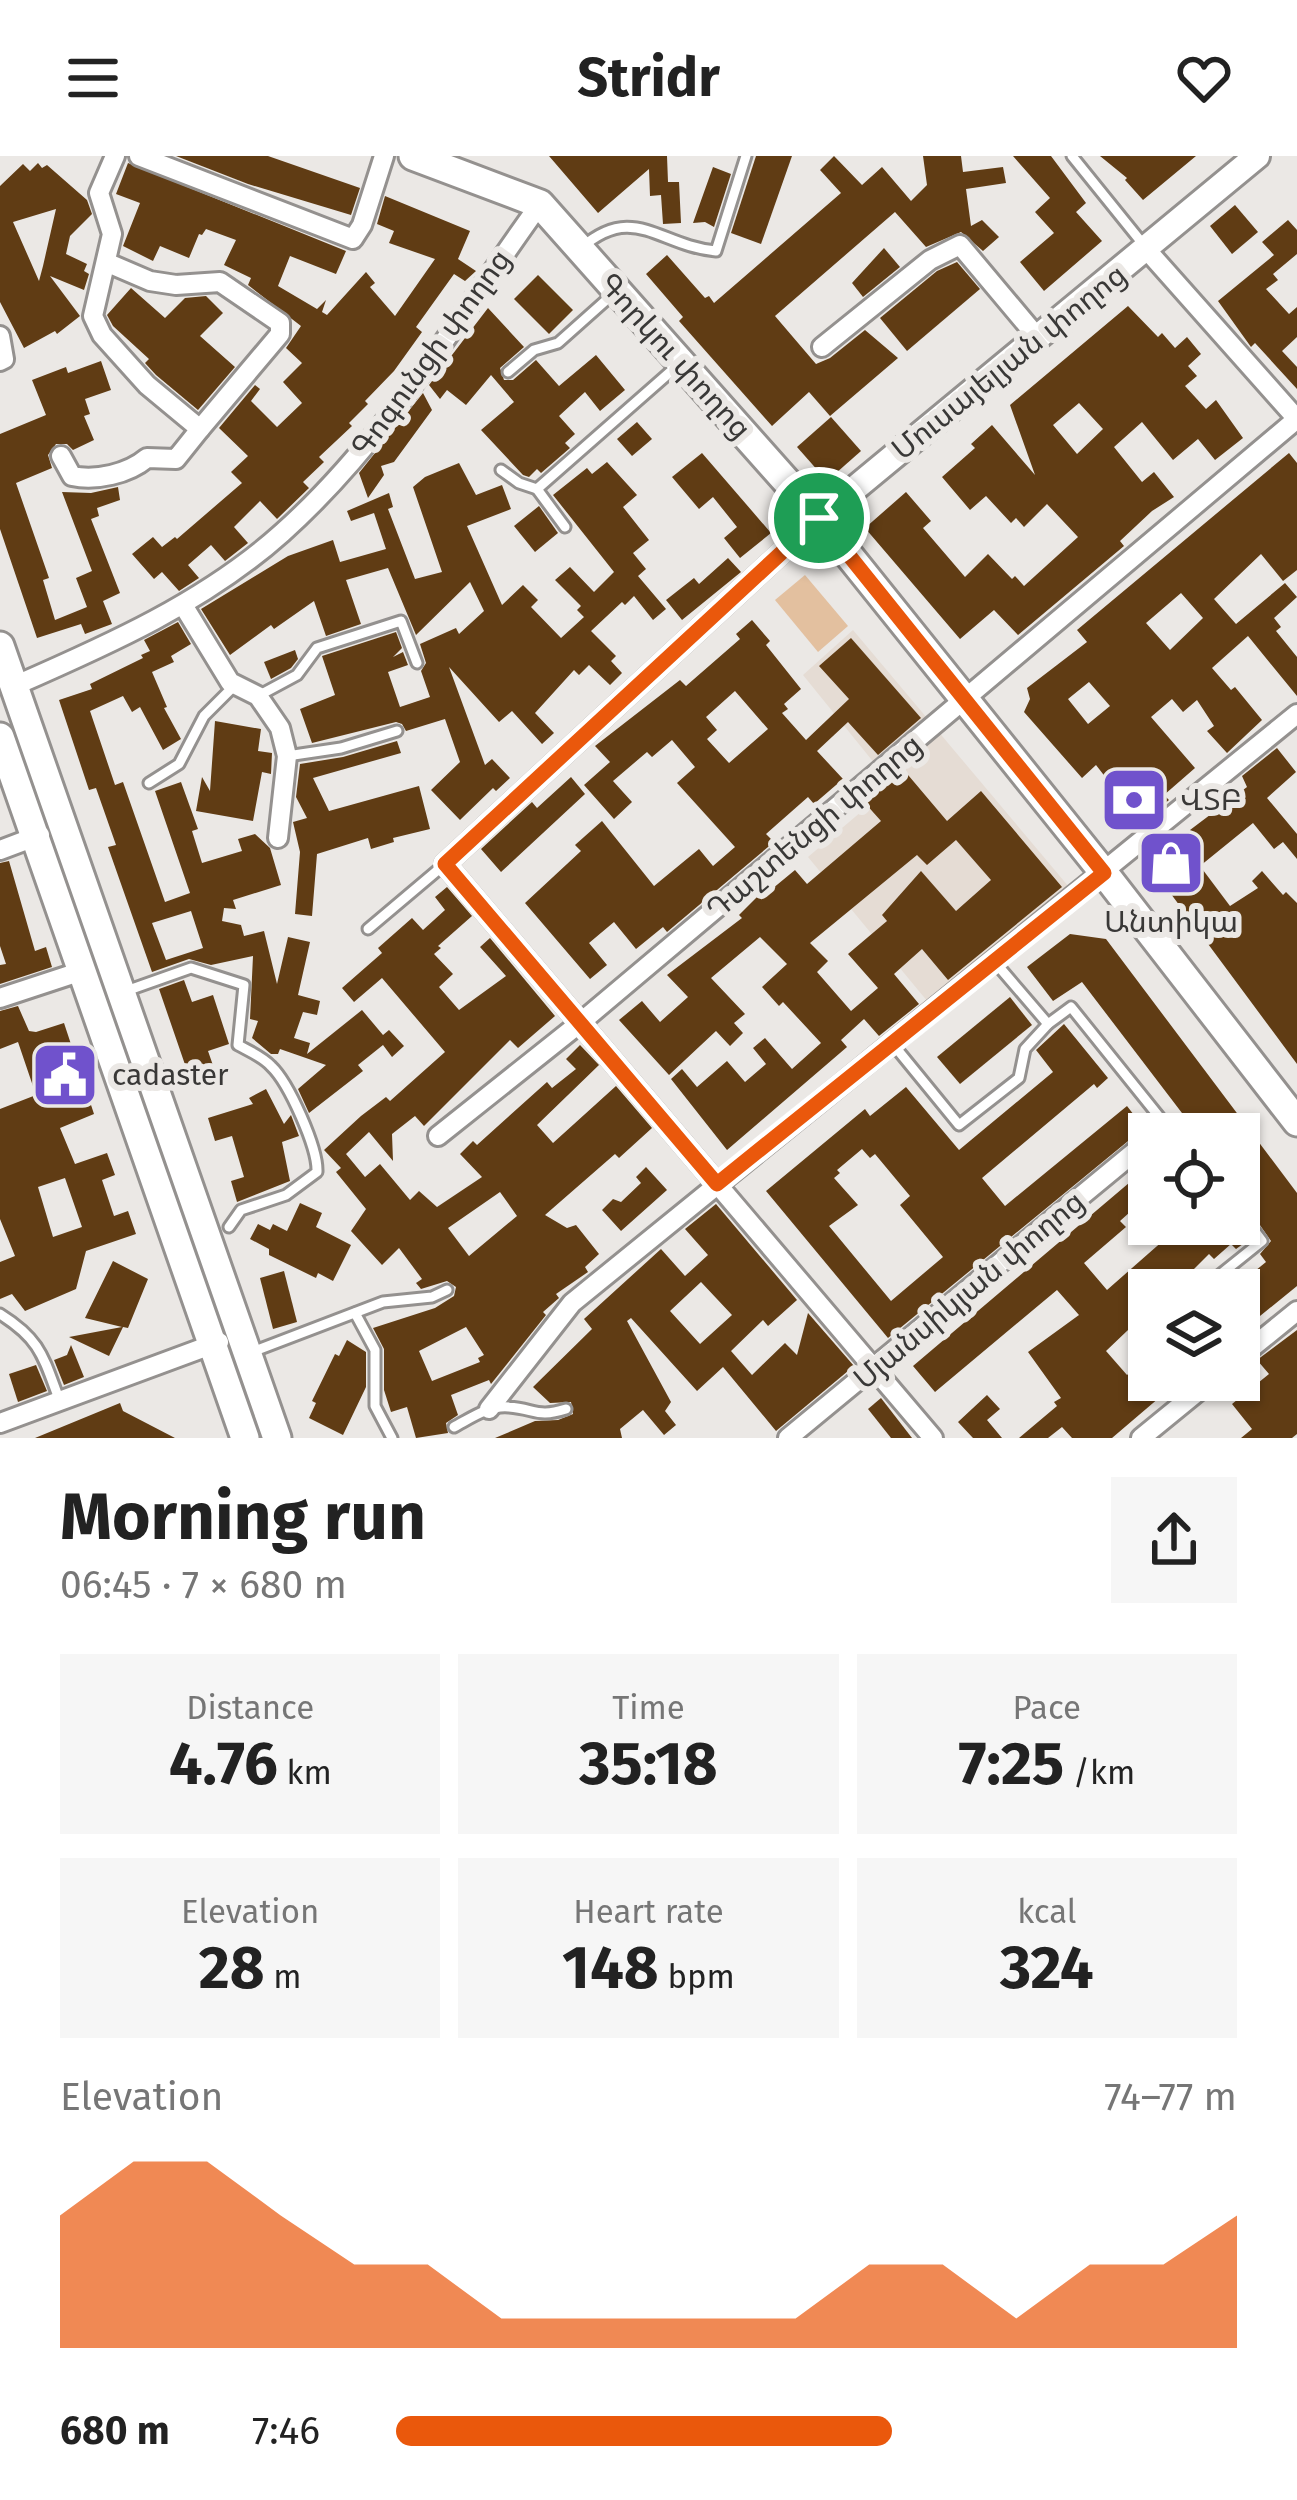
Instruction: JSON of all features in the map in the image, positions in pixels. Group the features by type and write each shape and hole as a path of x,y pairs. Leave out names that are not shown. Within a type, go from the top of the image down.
{"main road":[{"name":"Գորկու փողոց","path":"413,156 540,204 819,518 1297,1122"},
{"path":"0,646 277,1438"},
{"path":"0,737 245,1438"}],"street":[{"path":"115,156 99,193 112,225 93,316 102,335 147,385 200,429"},
{"path":"139,156 353,239 384,156"},
{"name":"Մուսայելյան փողոց","path":"445,864 819,518 1257,156"},
{"name":"Գոգունցի փողոց","path":"14,686 183,605 280,535 365,448 540,204"},
{"path":"823,347 930,260 960,245 1038,338"},
{"path":"1147,249 1297,419"},
{"path":"61,456 72,476 86,479 133,470 147,458 176,459 280,334 280,323 220,282 176,285 149,281 107,263"},
{"path":"0,336 4,358 0,361"},
{"name":"Դաշտենցի փողոց","path":"438,1136 580,1023 1297,419"},
{"path":"183,605 234,686 258,696 280,728 287,756 278,838"},
{"path":"489,1409 572,1303 1297,714"},
{"path":"0,850 63,826"},
{"path":"445,864 933,1438"},
{"path":"0,998 82,971"},
{"name":"Մյանսիկյան փողոց","path":"788,1438 1128,1157"},
{"path":"1260,1341 1297,1311"},
{"path":"0,1423 212,1345 244,1344"},
{"path":"1141,1438 1186,1401"}],"lane":[{"path":"580,249 601,231 620,224 716,251 746,156"},
{"path":"1072,156 1147,249"},
{"path":"508,373 534,350 558,343 617,290"},
{"path":"537,489 681,363"},
{"path":"501,470 537,489 565,527"},
{"path":"258,696 297,675 317,648 401,621 417,663"},
{"path":"149,783 179,764 204,716 234,686"},
{"path":"287,756 341,748 398,731"},
{"path":"368,929 445,864"},
{"path":"994,962 1048,1024"},
{"path":"121,993 191,968 244,985 238,1045 270,1064 281,1078 288,1097 304,1117 318,1157 317,1172 286,1195 242,1210 229,1227"},
{"path":"892,1043 959,1125 1019,1078 1025,1048 1071,1007 1151,1113"},
{"path":"1227,1269 1257,1245"},
{"path":"244,1344 383,1302 432,1297 448,1289"},
{"path":"355,1313 375,1350 375,1406 392,1438"},
{"path":"0,1314 27,1330 39,1345 60,1401"},
{"path":"454,1427 489,1409 512,1407 545,1416 566,1409"}],"shaded area":[{"path":"805,575 848,626 818,652 775,600"},
{"path":"853,630 1069,887 928,1002 808,857 862,811 875,764 803,675"}],"building":[{"path":"176,156 268,156 360,188 351,215"},
{"path":"549,156 667,156 668,182 679,182 681,223 663,224 661,195 650,196 649,169 598,213"},
{"path":"756,156 792,156 761,244 731,233"},
{"path":"834,156 862,185 882,167 911,201 927,185 923,156 961,156 963,172 1003,167 1006,183 966,189 971,226 982,220 999,237 983,251 961,232 926,247 895,212 775,316 816,364 865,330 898,358 830,416 809,392 772,426 679,321 683,317 646,274 667,255 714,303 841,193 820,170"},
{"path":"1013,156 1051,156 1086,203 1076,212 1102,241 1044,291 1020,262 1054,233 1035,212 1050,198"},
{"path":"1100,156 1196,156 1143,200 1127,178"},
{"path":"38,163 42,168 47,165 87,200 92,214 70,236 66,254 87,264 84,290 50,276 80,316 57,334 24,348 0,302 0,186 23,164 30,171","holes":["56,209 39,281 13,222"]},
{"path":"128,163 346,251 336,274 290,256 278,286 317,309 326,300 322,312 327,315 366,272 375,283 370,287 395,316 435,259 389,243 394,231 377,224 385,196 470,231 458,259 476,271 465,281 454,274 416,327 422,332 394,371 365,401 368,404 349,423 352,426 319,457 324,462 303,482 309,488 277,519 260,501 234,527 248,543 225,561 211,545 188,565 199,578 179,591 162,572 154,579 132,554 153,537 162,547 177,539 242,483 231,472 248,456 219,428 255,385 260,389 251,401 277,427 302,403 283,382 302,363 286,348 301,326 248,285 251,278 224,265 236,240 206,229 189,258 160,246 153,261 123,246 140,203 116,194"},
{"path":"713,167 731,174 714,227 693,223"},
{"path":"1235,205 1258,232 1232,254 1210,226"},
{"path":"1288,220 1297,230 1297,254 1273,274 1278,280 1266,289 1289,314 1297,307 1297,337 1282,351 1297,367 1297,389 1255,343 1251,347 1218,301 1274,255 1262,242"},
{"path":"884,248 900,267 863,297 852,283"},
{"path":"957,262 980,289 907,351 880,318 937,271"},
{"path":"538,275 573,310 549,334 514,299"},
{"path":"131,288 165,318 185,298 206,296 223,313 200,336 235,367 198,410 156,375 145,363 149,359 113,326 107,315"},
{"path":"1128,306 1175,348 1187,337 1201,354 1188,366 1197,376 1185,386 1206,409 1216,400 1243,438 1215,460 1198,439 1173,460 1142,422 1114,447 1142,482 1154,472 1174,497 1152,511 1120,541 1124,546 1018,635 994,610 960,639 865,528 906,492 931,521 923,528 965,577 988,554 1024,586 1078,537 1047,504 1024,527 1016,518 1011,523 986,496 970,510 942,477 975,448 971,444 992,425 1035,475 1010,405","holes":["1079,403 1103,429 1077,454 1053,425"]},
{"path":"488,308 524,347 500,368 504,380 513,380 536,360 559,386 596,355 625,390 600,411 585,392 559,416 575,434 565,443 570,448 541,473 537,469 529,477 481,430 514,402 491,375 466,405 447,390 440,399 429,385"},
{"path":"101,361 111,390 85,399 90,414 84,416 94,440 73,450 67,444 56,444 48,455 52,468 16,483 49,578 43,580 55,620 87,607 76,578 92,571 62,492 118,487 120,500 97,508 99,516 91,519 120,593 103,601 112,624 85,634 81,624 37,638 0,529 0,434 46,415 32,380"},
{"path":"423,393 432,410 394,462 381,466 384,475 368,498 359,473"},
{"path":"831,417 861,451 827,481 797,447"},
{"path":"637,422 652,439 632,456 617,439"},
{"path":"702,453 771,533 740,558 724,538 737,527 713,497 699,509 672,477"},
{"path":"1289,453 1297,463 1297,570 1283,581 1261,554 1214,599 1236,624 1285,583 1297,597 1274,618 1281,627 1276,631 1297,657 1297,696 1248,636 1212,668 1262,720 1227,753 1207,731 1214,726 1197,700 1183,712 1172,699 1151,717 1195,768 1164,795 1169,800 1141,823 1096,765 1082,778 1024,712 1030,699 1027,688 1087,642 1077,630","holes":["1181,593 1203,618 1170,650 1146,623","1089,682 1110,706 1088,724 1068,699"]},
{"path":"607,462 637,495 623,507 649,540 633,553 646,569 638,576 666,609 653,620 634,596 591,631 616,656 611,661 622,673 610,685 589,665 579,675 574,670 535,713 554,733 542,744 512,711 499,722 449,667 485,765 492,759 510,778 460,820 431,790 460,762 445,719 406,731 396,722 312,743 300,709 335,695 322,656 396,632 402,648 393,657 403,652 408,665 388,672 400,707 430,697 421,671 426,663 420,644 456,628 459,634 484,611 470,582 416,635 388,568 346,580 361,624 326,636 314,601 230,655 201,609 288,556 333,540 340,562 386,549 374,513 351,521 347,511 389,493 393,507 388,509 415,579 442,572 413,487 459,463 476,495 502,485 511,509 467,526 502,605 523,585 538,600 531,607 561,638 584,617 577,610 581,606 555,580 570,567 594,592 614,572 553,495 587,468 592,474"},
{"path":"539,506 558,533 535,552 514,526"},
{"path":"728,558 741,572 682,620 666,600 694,578 699,584"},
{"path":"752,620 770,641 766,645 801,689 784,704 788,709 782,713 806,740 849,699 819,666 851,638 921,718 878,755 848,722 817,751 843,779 814,804 808,797 766,834 774,842 667,932 663,927 636,949 614,922 589,943 607,965 590,979 525,903 581,851 575,845 602,821 654,886 699,849 713,866 735,847 677,783 695,767 672,740 652,757 647,752 613,781 632,802 614,819 584,785 610,762 595,746 680,680 686,686 740,639 736,634","holes":["735,691 768,729 729,763 707,739 717,730 706,717"]},
{"path":"178,622 191,644 171,656 174,662 152,672 181,739 163,750 140,707 132,712 123,696 90,711 115,785 123,782 165,902 190,893 155,791 181,782 198,829 192,831 202,863 242,851 238,839 255,834 270,848 281,885 233,900 236,909 224,908 222,921 241,925 244,936 264,931 277,984 288,937 310,942 298,995 320,1001 317,1015 303,1012 294,1038 310,1043 307,1054 362,1010 383,1035 389,1030 404,1046 392,1057 383,1045 358,1065 363,1071 309,1113 298,1089 326,1065 280,1049 271,1054 252,1038 258,1021 250,1019 253,956 211,965 189,959 152,972 108,847 116,845 96,788 89,790 59,700 92,689 90,684 143,658 150,651 144,640","holes":["191,911 203,948 166,960 152,923"]},
{"path":"295,650 298,659 291,668 271,679 264,662"},
{"path":"215,721 261,729 258,751 272,753 271,774 262,772 253,821 196,811 202,777 210,791"},
{"path":"397,741 401,753 313,778 329,811 419,786 430,829 371,849 368,838 317,854 312,916 295,914 300,852 293,822 307,818 296,797 300,764"},
{"path":"1277,748 1296,772 1267,798 1297,834 1297,859 1283,842 1274,849 1253,823 1200,866 1230,906 1258,888 1252,881 1262,871 1297,903 1297,1064 1151,867 1247,787 1242,776"},
{"path":"903,769 947,821 981,791 1062,887 948,980 922,949 894,974 919,1004 879,1036 864,1019 841,1040 847,1047 727,1150 671,1079 682,1069 697,1087 727,1061 745,1082 766,1064 753,1048 765,1038 792,1069 821,1043 762,987 787,964 760,937 711,978 745,1014 734,1023 743,1033 730,1046 716,1031 669,1075 619,1020 642,1001 660,1022 688,997 667,975 742,918 739,915 759,895 761,898 795,870 807,884 881,821 864,802","holes":["956,840 991,880 956,911 921,871 882,915 887,921 848,954 878,988 851,1011 817,972 828,961 810,943 917,855 927,865"]},
{"path":"571,777 585,794 501,872 481,849 532,802 537,808"},
{"path":"9,861 35,951 46,947 52,967 0,984 0,965 6,964 0,946 0,863"},
{"path":"447,887 472,916 434,954 453,974 439,987 459,1010 506,976 480,947 490,938 555,1016 518,1048 510,1040 424,1126 415,1116 392,1134 393,1161 369,1132 346,1154 365,1177 380,1164 410,1200 419,1191 437,1207 482,1177 460,1154 473,1141 477,1145 547,1082 552,1088 576,1069 566,1059 580,1045 599,1065 537,1125 553,1143 616,1086 652,1128 545,1215 567,1228 576,1225 599,1254 585,1267 588,1272 556,1294 559,1298 543,1312 546,1315 491,1384 489,1380 451,1395 458,1415 446,1423 448,1433 416,1438 407,1407 391,1412 384,1390 384,1349 373,1328 435,1308 454,1296 456,1287 447,1281 421,1289 416,1283 422,1279 399,1248 382,1265 351,1231 366,1209 324,1150 445,1052 382,978 354,1002 342,988 412,918 423,930 445,910 435,897","holes":["500,1192 517,1216 469,1256 448,1228","466,1327 484,1355 478,1358 480,1362 432,1381 419,1351"]},
{"path":"1070,934 1106,939 1237,1113 1182,1113 1082,982 1053,1001 1027,967"},
{"path":"184,980 192,1002 213,995 229,1044 208,1051 216,1074 191,1082 159,989"},
{"path":"1010,997 1032,1025 960,1084 937,1057"},
{"path":"18,1006 29,1031 64,1023 94,1114 60,1128 75,1164 107,1153 115,1175 102,1180 114,1216 128,1211 136,1234 86,1251 76,1289 25,1311 12,1294 0,1299 0,1262 15,1256 0,1219 0,1109 36,1095 18,1042 0,1049 0,1011","holes":["65,1178 82,1227 53,1237 38,1187"]},
{"path":"1064,1024 1108,1078 1097,1088 1094,1084 982,1178 1005,1206 1127,1106 1132,1113 1128,1113 1128,1141 888,1338 766,1191 865,1109 870,1116 906,1087 959,1150 1053,1072 1036,1050","holes":["862,1149 870,1158 875,1154 910,1196 900,1205 943,1257 891,1301 829,1226 858,1205 834,1178 840,1173 837,1170"]},
{"path":"266,1089 284,1124 291,1115 299,1136 282,1142 290,1181 237,1202 231,1181 244,1177 232,1136 215,1141 208,1118 253,1104 249,1098"},
{"path":"1260,1144 1297,1193 1297,1286 1260,1316 1257,1269 1266,1262 1260,1254 1271,1241 1260,1225"},
{"path":"646,1167 667,1190 621,1231 602,1210 613,1199 621,1202 641,1183 636,1177"},
{"path":"1128,1184 1128,1214 1120,1221 1126,1227 1084,1263 1107,1290 1128,1272 1128,1330 1106,1351 1128,1374 1128,1401 1155,1401 1112,1438 1072,1438 1062,1427 1048,1438 1019,1438 1061,1398 1028,1352 1079,1315 1057,1290 935,1392 913,1366"},
{"path":"300,1203 322,1213 316,1227 351,1245 333,1281 318,1273 316,1278 269,1255 269,1249 250,1239 258,1224 287,1231"},
{"path":"716,1204 797,1300 768,1326 763,1320 731,1351 752,1375 785,1343 797,1355 808,1313 854,1366 776,1431 723,1367 697,1391 631,1318 627,1321 671,1402 665,1411 676,1425 664,1435 643,1410 620,1429 622,1438 495,1438 535,1421 573,1414 571,1402 550,1403 533,1387 592,1329 584,1319 661,1249 685,1276 708,1255 685,1229","holes":["701,1282 732,1315 700,1344 670,1311"]},
{"path":"1158,1245 1230,1245 1214,1259 1209,1254 1194,1269 1131,1269"},
{"path":"113,1261 148,1279 128,1328 123,1327 109,1356 69,1337 122,1327 85,1318"},
{"path":"284,1271 297,1322 273,1329 260,1278"},
{"path":"1297,1330 1297,1434 1292,1438 1241,1438 1252,1429 1232,1404 1260,1401 1260,1381 1269,1374 1260,1358"},
{"path":"347,1340 366,1352 366,1387 343,1435 309,1418 316,1403 312,1401"},
{"path":"71,1345 84,1377 64,1385 54,1360 67,1355"},
{"path":"36,1365 47,1391 18,1402 9,1374"},
{"path":"987,1395 1000,1409 987,1420 1002,1438 973,1438 958,1422"},
{"path":"881,1398 912,1438 891,1438 868,1409"},
{"path":"120,1403 123,1411 175,1438 35,1438"}],"place":[{"name":"ՎՏԲ","path":"1134,800"},
{"name":"Անտիկա","path":"1171,863"},
{"name":"cadaster","path":"65,1075"}],"route":[{"path":"819,518 1104,873 717,1184 445,864 819,518"}]}
